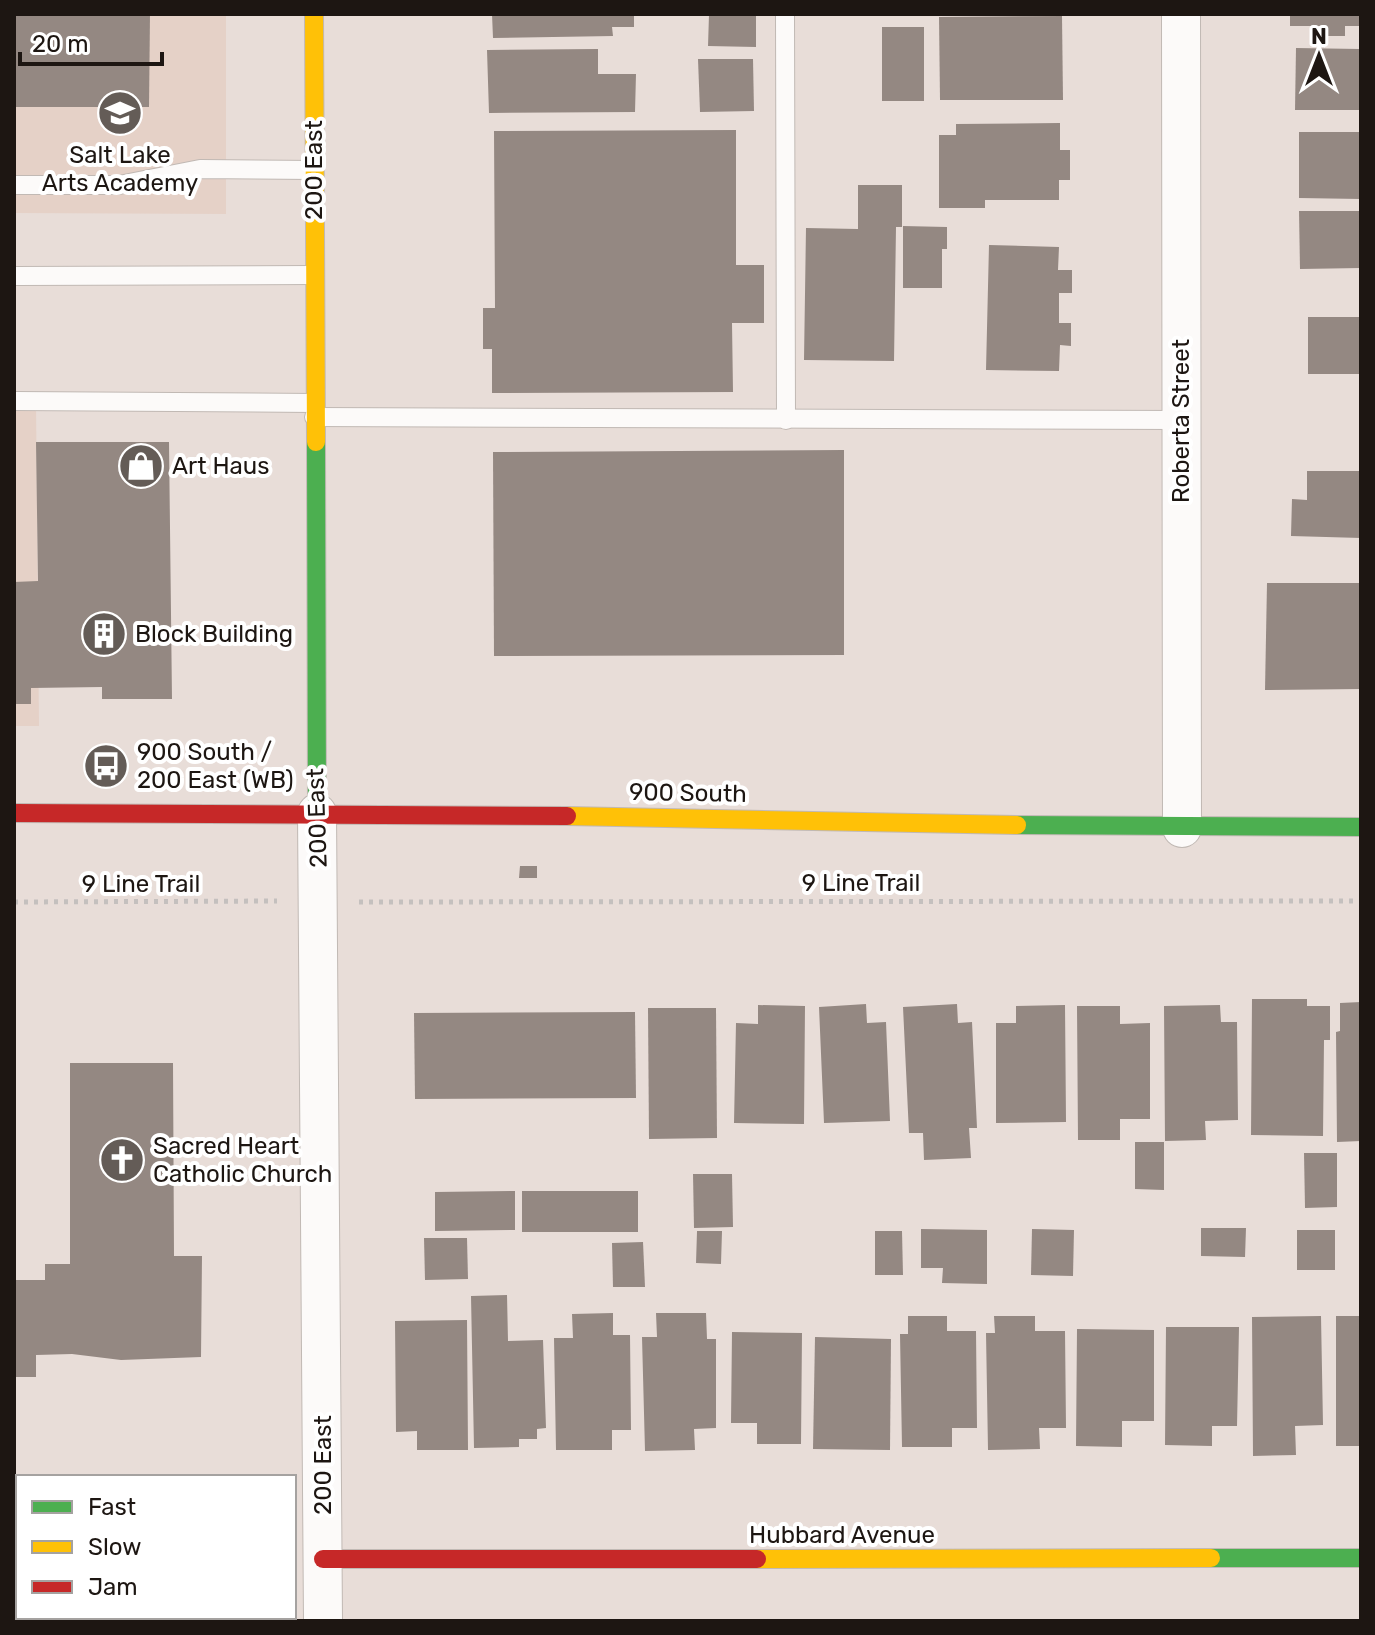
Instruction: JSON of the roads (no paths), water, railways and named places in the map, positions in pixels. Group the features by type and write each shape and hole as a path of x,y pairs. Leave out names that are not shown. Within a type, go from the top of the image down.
{"street":[{"name":"200 East","path":"314,14 323,1621"},
{"name":"Roberta Street","path":"1181,14 1182,828"},
{"name":"900 South","path":"14,813 317,813 1182,828 1361,827"},
{"name":"Hubbard Avenue","path":"323,1559 1361,1558"}],"lane":[{"path":"785,14 786,420"},
{"path":"14,185 119,185 200,169 314,170"},
{"path":"14,276 314,275"},
{"path":"14,401 786,420 1181,420"}],"place":[{"name":"Salt Lake Arts Academy","path":"120,113"},
{"name":"Art Haus","path":"141,466"},
{"name":"Block Building","path":"104,634"},
{"name":"900 South / 200 East (WB)","path":"106,766"},
{"name":"Sacred Heart Catholic Church","path":"122,1160"}]}
